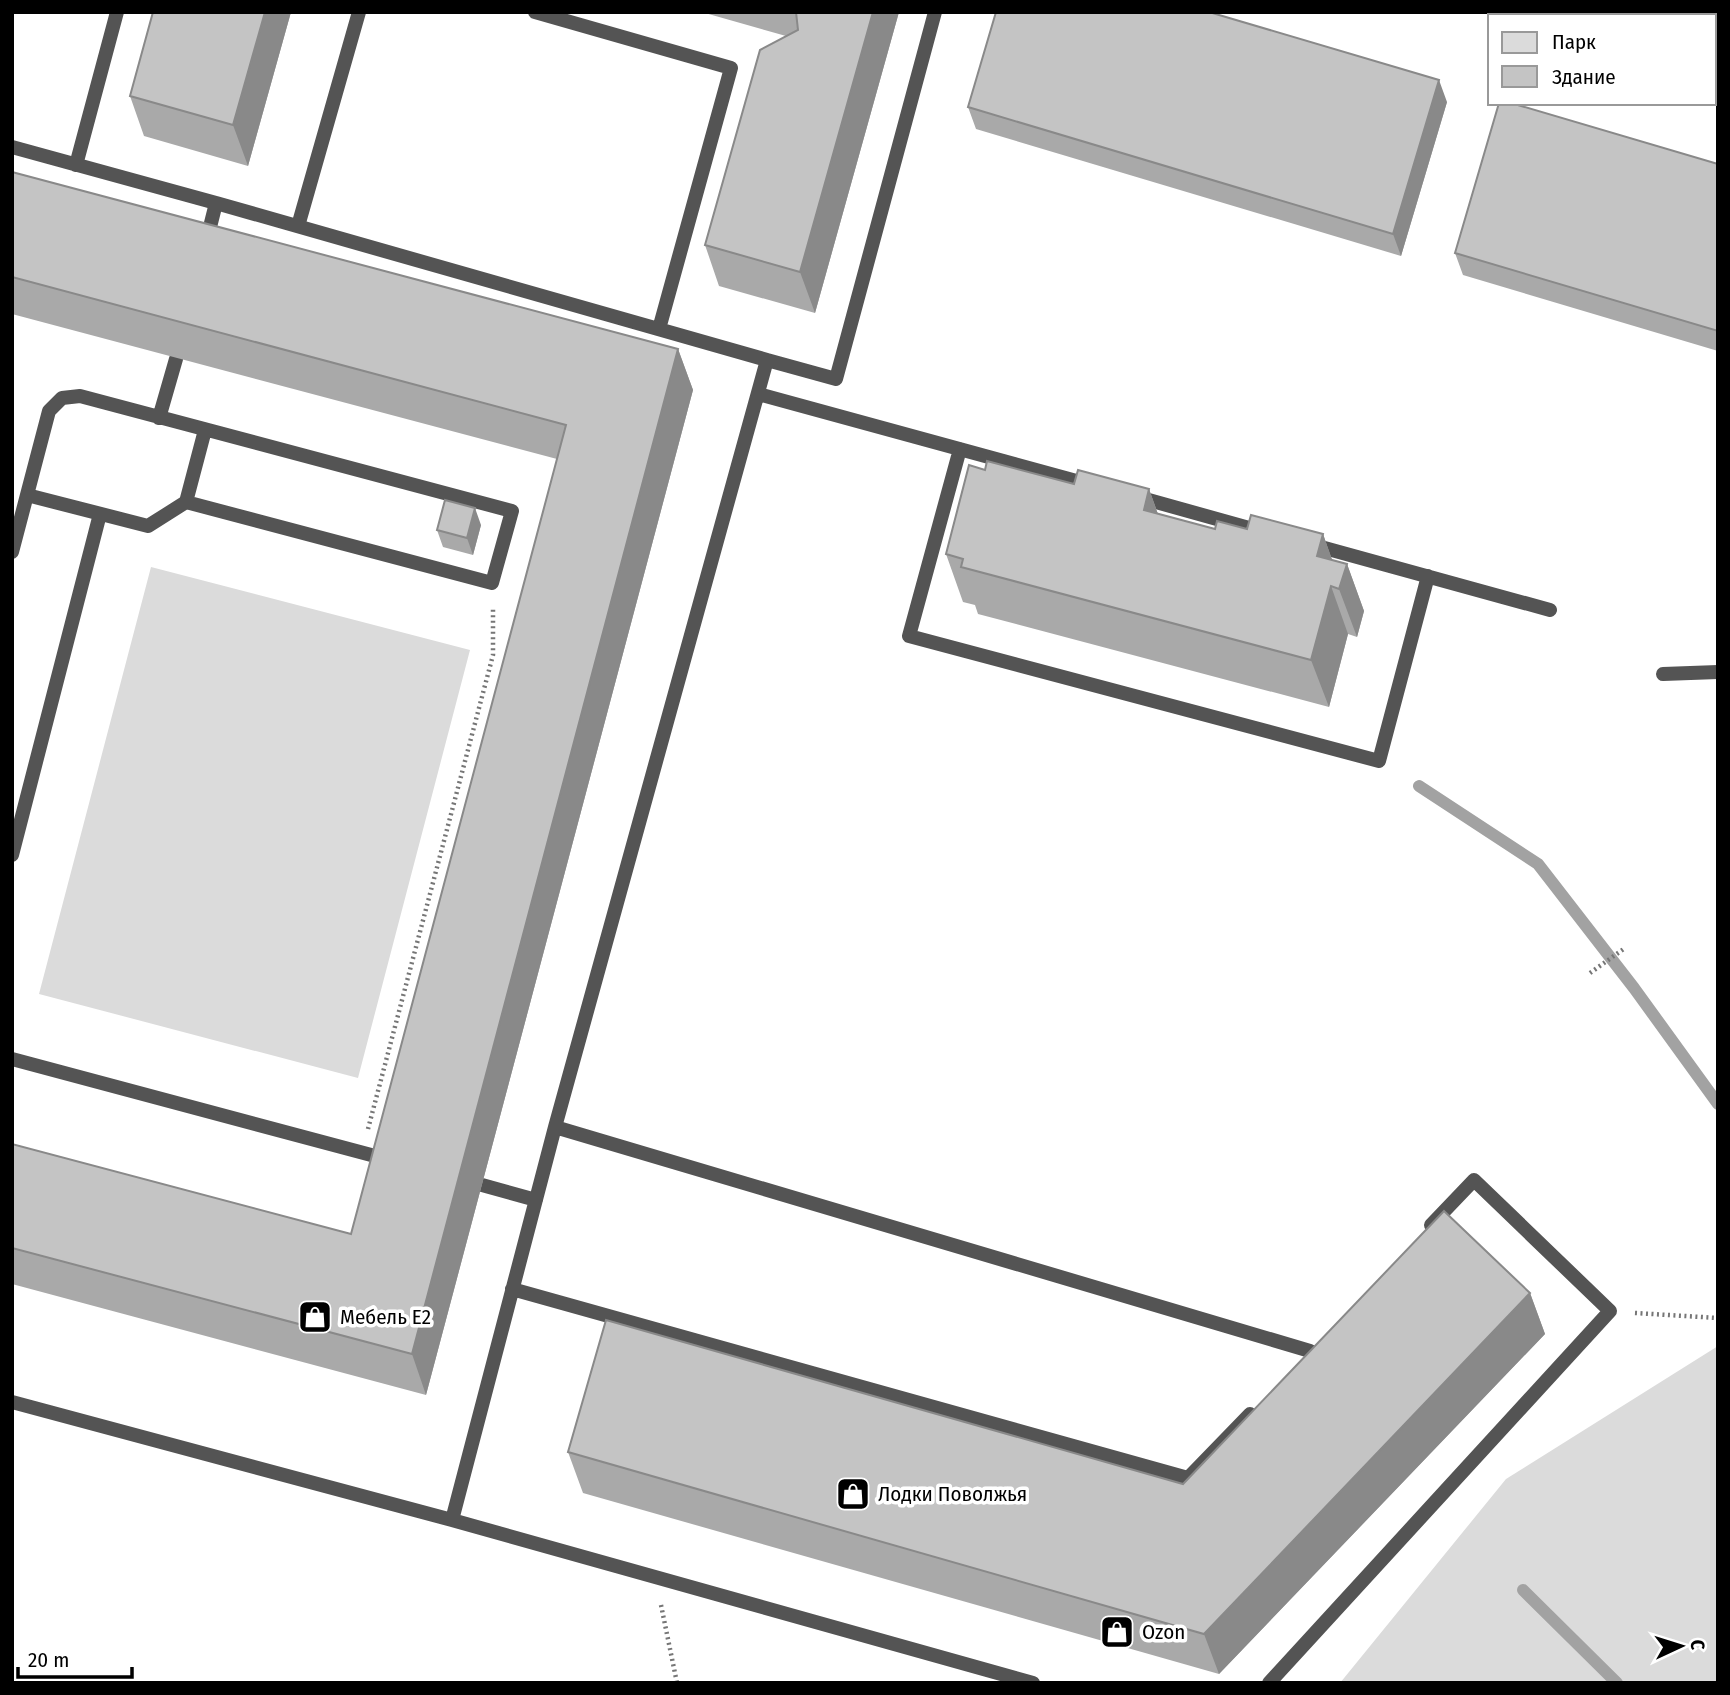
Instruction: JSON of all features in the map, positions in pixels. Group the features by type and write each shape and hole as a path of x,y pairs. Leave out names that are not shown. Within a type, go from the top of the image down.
{"lane":[{"path":"76,165 117,12"},
{"path":"298,226 359,12"},
{"path":"535,12 583,19 731,68 659,329"},
{"path":"12,147 836,379 935,12"},
{"path":"202,258 216,203"},
{"path":"159,418 176,359"},
{"path":"452,1520 555,1127 767,359"},
{"path":"758,394 1550,610"},
{"path":"12,552 49,411 62,398 80,396 512,511 492,583 186,502"},
{"path":"27,495 148,526 186,502 205,430"},
{"path":"960,449 909,636 1379,761 1428,576"},
{"path":"12,855 100,514"},
{"path":"1663,674 1718,672"},
{"path":"12,1059 395,1161"},
{"path":"555,1127 1310,1351"},
{"path":"1269,1683 1609,1311 1474,1180 1416,1240"},
{"path":"482,1185 536,1200"},
{"path":"512,1289 1188,1478 1263,1400"},
{"path":"12,1402 452,1520 1033,1683"}],"path":[{"path":"362,1152 493,655 492,583"},
{"path":"1590,973 1625,948"},
{"path":"1609,1311 1718,1318"},
{"path":"655,1577 677,1683"}],"green space":[{"path":"151,567 470,650 358,1078 39,994"},
{"path":"1718,1346 1718,1683 1340,1683 1506,1479"}],"building":[{"path":"153,12 265,12 233,125 130,96"},
{"path":"796,12 873,12 800,272 705,245 760,50 798,30"},
{"path":"996,12 1209,12 1439,80 1393,234 968,107"},
{"path":"1498,105 1518,105 1718,164 1718,331 1455,253"},
{"path":"12,172 678,349 412,1354 12,1248 12,1144 351,1234 566,425 12,277"},
{"path":"987,461 1074,484 1078,470 1149,489 1144,510 1215,529 1217,521 1247,529 1251,515 1323,534 1317,556 1347,564 1339,589 1331,586 1311,660 961,567 963,559 946,554 969,465 985,470"},
{"path":"445,500 475,508 467,538 437,530"},
{"path":"1444,1211 1530,1293 1204,1634 568,1452 606,1320 1183,1484"}],"waterway":[{"path":"1419,786 1538,864 1634,988 1718,1104"},
{"path":"1523,1590 1617,1683"}],"place":[{"name":"Мебель Е2","path":"315,1317"},
{"name":"Лодки Поволжья","path":"853,1494"},
{"name":"Ozon","path":"1117,1632"}]}
